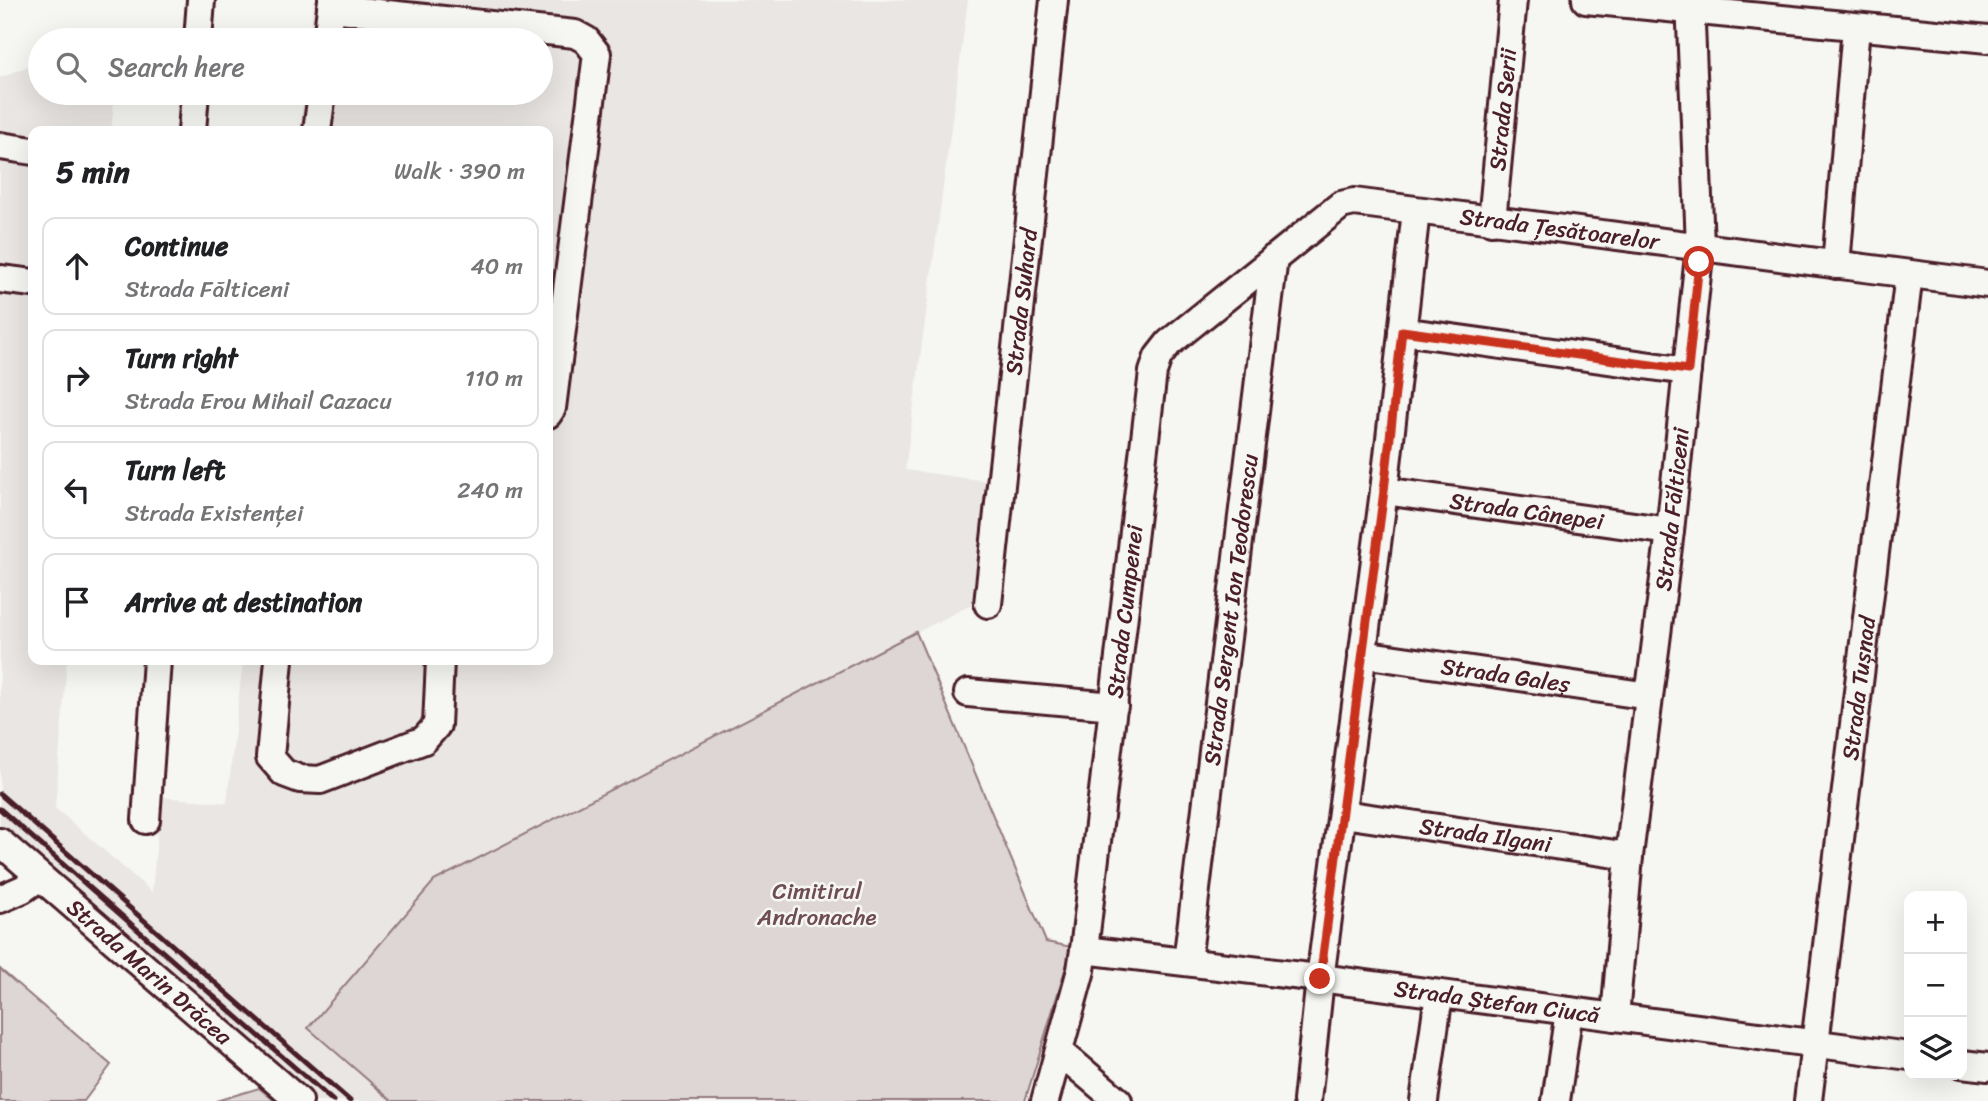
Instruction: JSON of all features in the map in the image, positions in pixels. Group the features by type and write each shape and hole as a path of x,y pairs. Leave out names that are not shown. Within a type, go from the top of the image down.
{"street":[{"path":"199,28 201,0"},
{"name":"Strada Suhard","path":"988,604 1054,0"},
{"name":"Strada Serii","path":"1492,221 1513,0"},
{"path":"1586,0 1690,5 1856,27 1988,39"},
{"path":"328,28 331,4 526,28"},
{"name":"Strada Fălticeni","path":"1615,1017 1629,856 1670,531 1700,246 1690,5"},
{"path":"1836,265 1856,27"},
{"path":"553,31 575,34 586,40 597,54 553,400"},
{"path":"192,126 194,105"},
{"path":"318,126 320,105"},
{"path":"0,146 28,150"},
{"name":"Strada Țesătoarelor","path":"1341,205 1354,202 1988,284"},
{"name":"Strada Cumpenei","path":"1045,1101 1060,1052 1084,950 1155,363 1169,343 1341,205"},
{"path":"1307,1101 1320,979 1384,491 1416,211"},
{"name":"Strada Sergent Ion Teodorescu","path":"1187,962 1274,258"},
{"name":"Strada Tușnad","path":"1808,1101 1909,274"},
{"path":"0,279 28,282"},
{"path":"1402,331 1688,370"},
{"name":"Strada Cânepei","path":"1384,491 1670,531"},
{"name":"Strada Galeș","path":"1362,654 1649,696"},
{"path":"146,820 157,665"},
{"path":"279,665 270,757 284,773 300,779 320,780 424,740 437,724 440,665"},
{"path":"968,693 1114,706"},
{"name":"Strada Ilgani","path":"1343,814 1629,856"},
{"name":"Strada Marin Drăcea","path":"0,842 299,1101"},
{"path":"0,900 40,877"},
{"name":"Strada Ștefan Ciucă","path":"1084,950 1904,1055"},
{"path":"1424,1101 1439,994"},
{"path":"1556,1101 1569,1011"},
{"path":"1060,1052 1118,1101"},
{"path":"1967,1065 1988,1068"}],"shaded area":[{"path":"314,0 968,0 905,470 994,482 976,602 435,881 308,1028 392,1101 275,1101 0,856 0,78 28,66 28,105 114,105 112,126 28,126 28,665 67,665 55,808 152,892 161,797 227,803 242,665 553,665 553,126 301,126 303,105 553,105 553,28 310,28"}],"green space":[{"name":"Cimitirul Andronache","path":"916,632 1046,942 1072,947 1025,1101 392,1101 308,1028 434,881"},
{"path":"0,969 111,1065 84,1101 0,1101"},
{"path":"259,1088 275,1101 216,1101"}],"railway":[{"path":"0,794 350,1101"},
{"path":"0,809 333,1101"}],"route":[{"path":"1320,979 1384,491 1402,331 1688,370 1699,262"}]}
